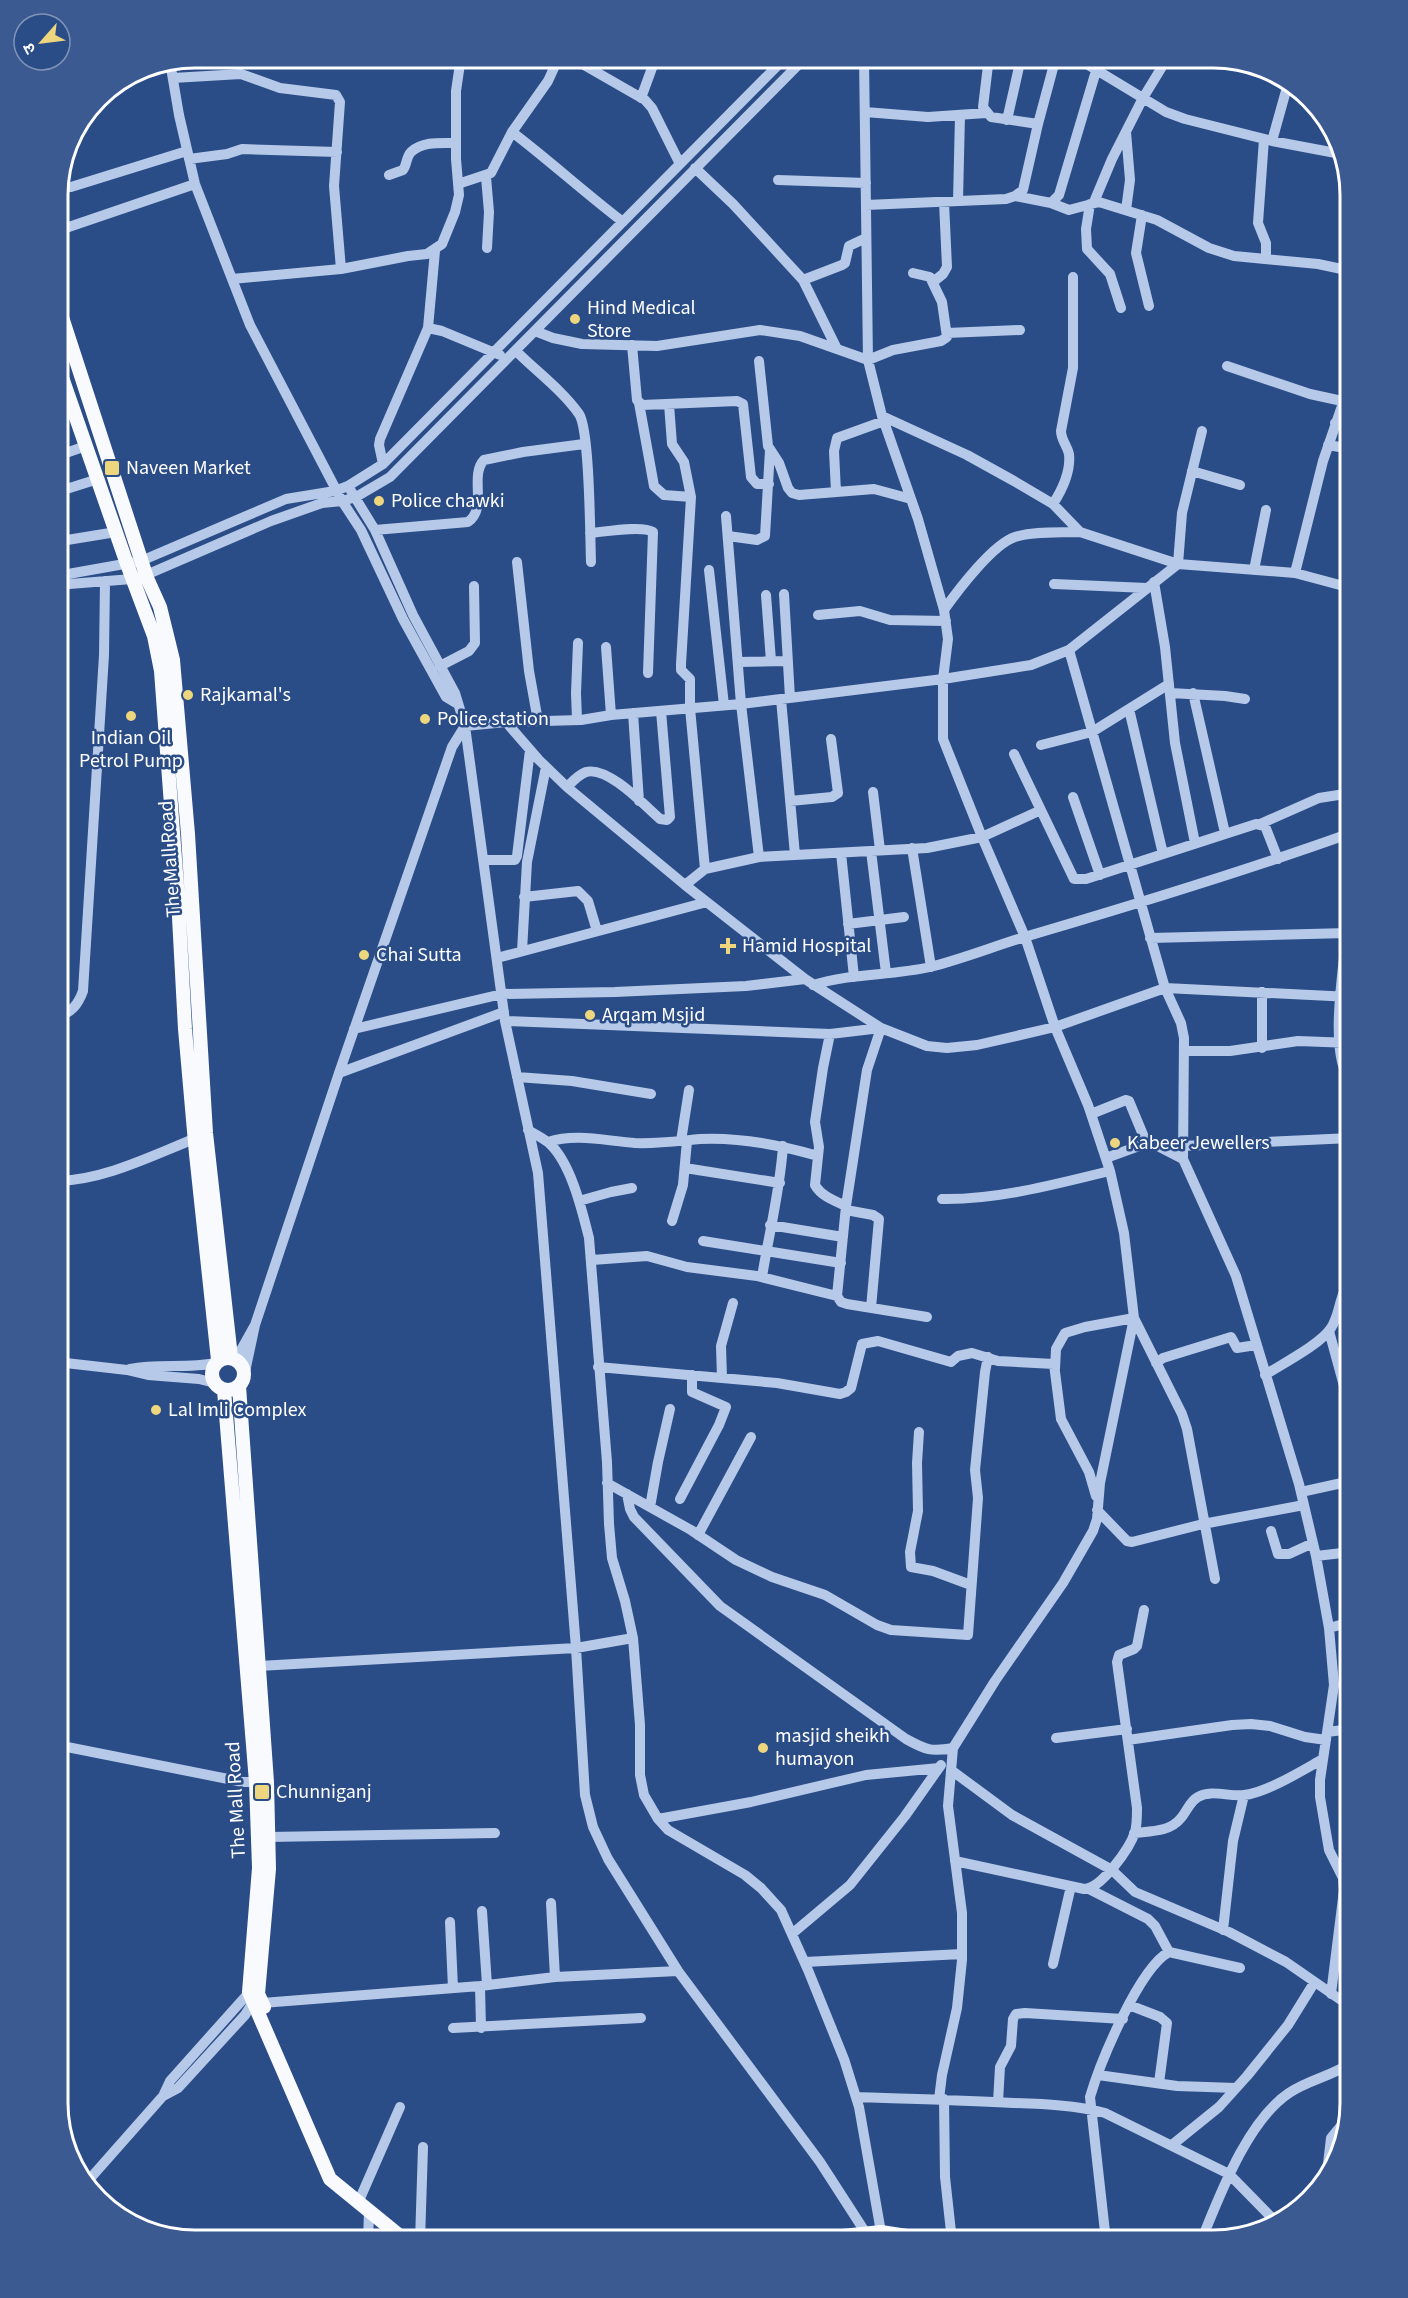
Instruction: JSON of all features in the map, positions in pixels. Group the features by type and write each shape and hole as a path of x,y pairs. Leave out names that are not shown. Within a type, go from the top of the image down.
{"main road":[{"name":"The Mall Road","path":"68,336 141,561 160,607 173,660 173,747 183,1006 225,1360"},
{"name":"The Mall Road","path":"68,395 154,636 161,671 188,834 198,1005 199,1145"},
{"path":"183,1006 198,1005"},
{"path":"225,1360 243,1367 244,1372 239,1386 229,1390 219,1387 212,1373 225,1360"},
{"name":"The Mall Road","path":"239,1386 259,1666 261,1782 256,1995 330,2179 392,2230"},
{"name":"The Mall Road","path":"219,1387 268,1837 269,1869 256,1995"}],"street":[{"path":"232,279 341,269 435,251 442,244 459,195 456,143 456,92 459,68"},
{"path":"458,184 486,177 495,168 512,132 548,81 554,68"},
{"path":"589,68 641,98 651,108 680,164"},
{"path":"641,98 652,68"},
{"path":"68,574 141,561 286,499 348,486 383,464 775,68"},
{"path":"68,584 132,579 146,575 271,521 322,503 342,501 356,496 390,477 795,68"},
{"path":"792,1933 850,1885 905,1816 954,1748 995,1681 1063,1583 1093,1531 1097,1499 1134,1318 1124,1233 1106,1158 1091,1114 1054,1027 1025,937 943,739 943,679 948,639 945,615 911,499 883,418 868,360 864,68"},
{"path":"988,68 983,107 986,113 991,117 1038,124"},
{"path":"1007,120 1019,68"},
{"path":"866,205 1006,199 1015,196 1023,190 1053,68"},
{"path":"1092,68 1185,119 1268,140 1333,153"},
{"path":"1121,308 1110,274 1088,249 1086,229 1092,203 1160,68"},
{"path":"171,70 195,184 250,325 335,490 361,530 403,619 446,697 456,703"},
{"path":"1051,203 1059,195 1096,71"},
{"path":"173,78 241,74 280,88 336,95 340,102 334,186 341,269"},
{"path":"1266,259 1266,243 1258,223 1268,140 1286,90"},
{"path":"865,112 928,117 986,113"},
{"path":"958,201 960,115"},
{"path":"512,132 623,222"},
{"path":"1126,132 1130,180 1126,210"},
{"path":"389,175 403,170 411,152 417,148 433,143 456,143"},
{"path":"70,187 188,155 227,154 242,149 337,152"},
{"path":"695,168 733,204 803,280 837,349"},
{"path":"486,177 489,212 487,248"},
{"path":"778,180 866,183"},
{"path":"68,227 195,184"},
{"path":"1015,196 1051,203 1069,210 1099,202 1157,220 1209,248 1234,256 1318,264 1340,269"},
{"path":"933,282 943,274 946,267 944,202"},
{"path":"1143,215 1136,253 1149,306"},
{"path":"803,280 842,265 845,263 849,246 867,238"},
{"path":"383,464 380,439 428,328 435,251"},
{"path":"535,331 553,338 582,344 657,346 760,330 800,336 868,360 893,350 941,341 947,337 942,302 933,282 927,275 913,273"},
{"path":"1053,504 1064,485 1069,455 1061,438 1061,431 1073,368 1073,277"},
{"path":"428,328 442,330 508,359"},
{"path":"947,333 1020,330"},
{"path":"632,345 639,403 654,486 664,495 691,497"},
{"path":"516,351 579,414 584,444 591,562"},
{"path":"759,360 766,439 792,493 799,495 874,489 911,499"},
{"path":"1227,366 1310,394 1340,401"},
{"path":"639,403 642,405 736,401 743,404 751,477 757,484 768,484"},
{"path":"669,404 672,444 684,462 691,497 681,670 690,679 690,708 705,869"},
{"path":"1294,573 1340,407"},
{"path":"68,414 74,412"},
{"path":"836,492 834,451 837,438 883,418 967,455 1053,504 1080,532"},
{"path":"1335,423 1340,424"},
{"path":"465,726 506,722 577,720 785,699 943,679 1031,664 1069,650 1178,564 1182,513 1202,431"},
{"path":"375,530 468,522 474,516 478,497 478,468 484,460 584,444"},
{"path":"1328,445 1340,447"},
{"path":"68,452 86,446"},
{"path":"728,536 757,540 765,536 770,450"},
{"path":"1192,471 1239,485"},
{"path":"68,489 98,479"},
{"path":"348,486 375,530 413,615 455,693 456,703 465,726 485,860 504,1017 538,1173 576,1648 585,1795 593,1827 608,1859 678,1971 869,2230"},
{"path":"1254,570 1266,510"},
{"path":"726,516 741,704 759,857"},
{"path":"590,533 638,529 653,532 648,673"},
{"path":"68,540 116,532"},
{"path":"945,615 969,578 999,547 1012,538 1080,532 1178,564 1294,573 1340,585"},
{"path":"517,562 529,671 538,721"},
{"path":"709,570 724,705"},
{"path":"68,1012 75,1007 83,991 104,655 105,581"},
{"path":"1054,584 1151,585"},
{"path":"1151,585 1169,689 1175,743 1195,843"},
{"path":"440,666 469,651 475,643 474,586"},
{"path":"784,594 788,661 785,699 795,855"},
{"path":"766,595 771,661"},
{"path":"818,615 860,611 890,620 945,615"},
{"path":"577,720 578,643"},
{"path":"606,647 611,715"},
{"path":"1069,650 1150,938 1165,988 1181,1023 1185,1038 1183,1160 1236,1276 1301,1492 1316,1556 1329,1628 1334,1685 1320,1797 1329,1850 1340,1870"},
{"path":"738,662 788,661"},
{"path":"1041,745 1092,732 1129,709 1169,689 1245,699"},
{"path":"1193,693 1225,834"},
{"path":"1129,709 1163,854"},
{"path":"567,787 577,777 593,772 604,774 615,780 660,819 666,820 670,817 661,711"},
{"path":"633,713 639,801"},
{"path":"506,722 567,787 685,885 809,982 880,1028 927,1046 947,1048 977,1045 1054,1027 1165,988 1340,997"},
{"path":"244,1372 255,1325 354,1029 452,747 465,726"},
{"path":"790,801 832,797 838,793 831,739"},
{"path":"485,860 515,860 517,856 530,750"},
{"path":"1014,754 1074,879 1086,879 1131,865 1260,824 1319,798 1340,795"},
{"path":"522,951 527,862 546,767"},
{"path":"873,792 879,920 886,973"},
{"path":"1073,797 1100,874"},
{"path":"685,885 705,869 759,857 927,848 982,837 1041,810"},
{"path":"1260,824 1268,831 1278,859"},
{"path":"354,1029 502,993 734,987 809,982 931,967 1141,902 1254,864 1278,859 1340,837"},
{"path":"912,848 931,967"},
{"path":"841,853 854,977"},
{"path":"524,897 578,891 588,901 597,931"},
{"path":"497,958 707,902"},
{"path":"848,924 904,917"},
{"path":"1150,938 1340,927"},
{"path":"1262,992 1262,1047"},
{"path":"339,1073 504,1017 830,1034 880,1028"},
{"path":"880,1028 867,1070 846,1208 837,1296 841,1302 927,1317"},
{"path":"830,1034 815,1127 819,1142 816,1188 846,1208 873,1215 879,1219 871,1308"},
{"path":"1184,1051 1230,1051 1298,1041 1340,1043"},
{"path":"517,1077 572,1081 651,1094"},
{"path":"672,1221 683,1185 689,1090"},
{"path":"1091,1114 1126,1100 1129,1101 1146,1142"},
{"path":"528,1130 548,1142 567,1171 589,1238 612,1558 633,1638 640,1725 640,1775 644,1795 658,1819 668,1830 729,1864 761,1888 781,1910 805,1962 844,2059 856,2097 871,2167 873,2230"},
{"path":"548,1142 566,1138 635,1143 724,1140 783,1146 818,1156"},
{"path":"1182,1146 1340,1139"},
{"path":"1106,1158 1146,1142 1157,1144 1183,1160"},
{"path":"68,1180 82,1178 199,1145"},
{"path":"762,1277 770,1225 780,1183 783,1146"},
{"path":"685,1168 780,1183"},
{"path":"942,1199 958,1200 1017,1192 1110,1171"},
{"path":"579,1202 632,1188"},
{"path":"770,1225 843,1237"},
{"path":"703,1241 840,1263"},
{"path":"592,1260 647,1256 687,1267 762,1277 837,1296"},
{"path":"722,1378 721,1346 732,1303"},
{"path":"1265,1375 1310,1347 1329,1331 1339,1314 1340,1306"},
{"path":"1134,1318 1182,1414 1187,1429 1215,1579"},
{"path":"1097,1499 1089,1472 1061,1419 1055,1369 1056,1349 1065,1333 1134,1318"},
{"path":"127,1370 147,1366 185,1368 225,1360 255,1325"},
{"path":"1329,1331 1340,1371"},
{"path":"1156,1363 1163,1358 1231,1336 1238,1348 1256,1345"},
{"path":"598,1367 777,1383 840,1394 850,1388 862,1344 878,1341 951,1362 958,1356 972,1353 998,1362 1054,1364 1055,1369"},
{"path":"608,1483 698,1535 736,1560 825,1595 866,1619 891,1630 968,1635 978,1498 975,1470 988,1357"},
{"path":"68,1363 127,1370 147,1375 193,1378 219,1387"},
{"path":"680,1499 726,1407 692,1392 692,1375"},
{"path":"651,1507 670,1408"},
{"path":"920,1432 917,1463 918,1511 910,1552 911,1567 933,1571 971,1586"},
{"path":"698,1535 751,1437"},
{"path":"1301,1492 1340,1483"},
{"path":"627,1494 634,1517 720,1606 906,1739 925,1750 954,1748"},
{"path":"1097,1510 1127,1540 1132,1542 1203,1524 1304,1505"},
{"path":"1271,1531 1278,1554 1289,1554 1313,1544"},
{"path":"1316,1556 1340,1553"},
{"path":"1089,1889 1112,1870 1134,1833 1137,1808 1117,1658 1122,1652 1137,1646 1144,1610"},
{"path":"1329,1628 1340,1625"},
{"path":"259,1666 576,1648 633,1638"},
{"path":"1056,1737 1251,1724 1270,1726 1305,1737 1327,1736 1340,1732"},
{"path":"68,1747 243,1782 261,1782"},
{"path":"951,2230 945,2176 942,2075 957,2008 962,1954 962,1913 948,1806 954,1748"},
{"path":"1134,1833 1171,1827 1180,1820 1199,1796 1244,1795 1258,1792 1323,1760"},
{"path":"658,1819 750,1802 866,1775 939,1768"},
{"path":"951,1770 1012,1815 1112,1870 1136,1892 1223,1930 1286,1962 1340,2000"},
{"path":"1223,1930 1233,1841 1244,1795"},
{"path":"268,1837 495,1833"},
{"path":"955,1861 1089,1889 1148,1919 1155,1926 1169,1952"},
{"path":"1053,1964 1071,1886"},
{"path":"551,1903 555,1977"},
{"path":"481,2028 484,1986 482,1911"},
{"path":"450,1922 453,1989"},
{"path":"1331,1994 1340,1922"},
{"path":"1105,2230 1090,2097 1138,1985 1154,1962 1169,1952 1240,1968"},
{"path":"805,1962 962,1954"},
{"path":"91,2177 164,2096 178,2088 245,2015 256,1995 453,1989 555,1977 678,1971"},
{"path":"1172,2145 1219,2107 1236,2088 1288,2025 1314,1983"},
{"path":"1129,2005 1160,2017 1167,2023 1159,2083"},
{"path":"998,2102 1000,2067 1011,2046 1013,2019 1016,2014 1123,2019"},
{"path":"453,2028 641,2018"},
{"path":"1206,2230 1229,2174 1259,2122 1276,2102 1308,2083 1340,2068"},
{"path":"1098,2075 1159,2083 1236,2088"},
{"path":"856,2097 942,2099 1091,2109 1114,2116 1229,2174 1271,2217"},
{"path":"366,2230 363,2207 400,2108"},
{"path":"1331,2150 1332,2138 1337,2132"},
{"path":"420,2230 423,2147"}],"place":[{"name":"Hind Medical Store","path":"575,319"},
{"name":"Naveen Market","path":"112,468"},
{"name":"Police chawki","path":"379,501"},
{"name":"Rajkamal's","path":"188,695"},
{"name":"Indian Oil Petrol Pump","path":"131,716"},
{"name":"Police station","path":"425,719"},
{"name":"Hamid Hospital","path":"728,946"},
{"name":"Chai Sutta","path":"364,955"},
{"name":"Arqam Msjid","path":"590,1015"},
{"name":"Kabeer Jewellers","path":"1115,1143"},
{"name":"Lal Imli Complex","path":"156,1410"},
{"name":"masjid sheikh humayon","path":"763,1748"},
{"name":"Chunniganj","path":"262,1792"}]}
